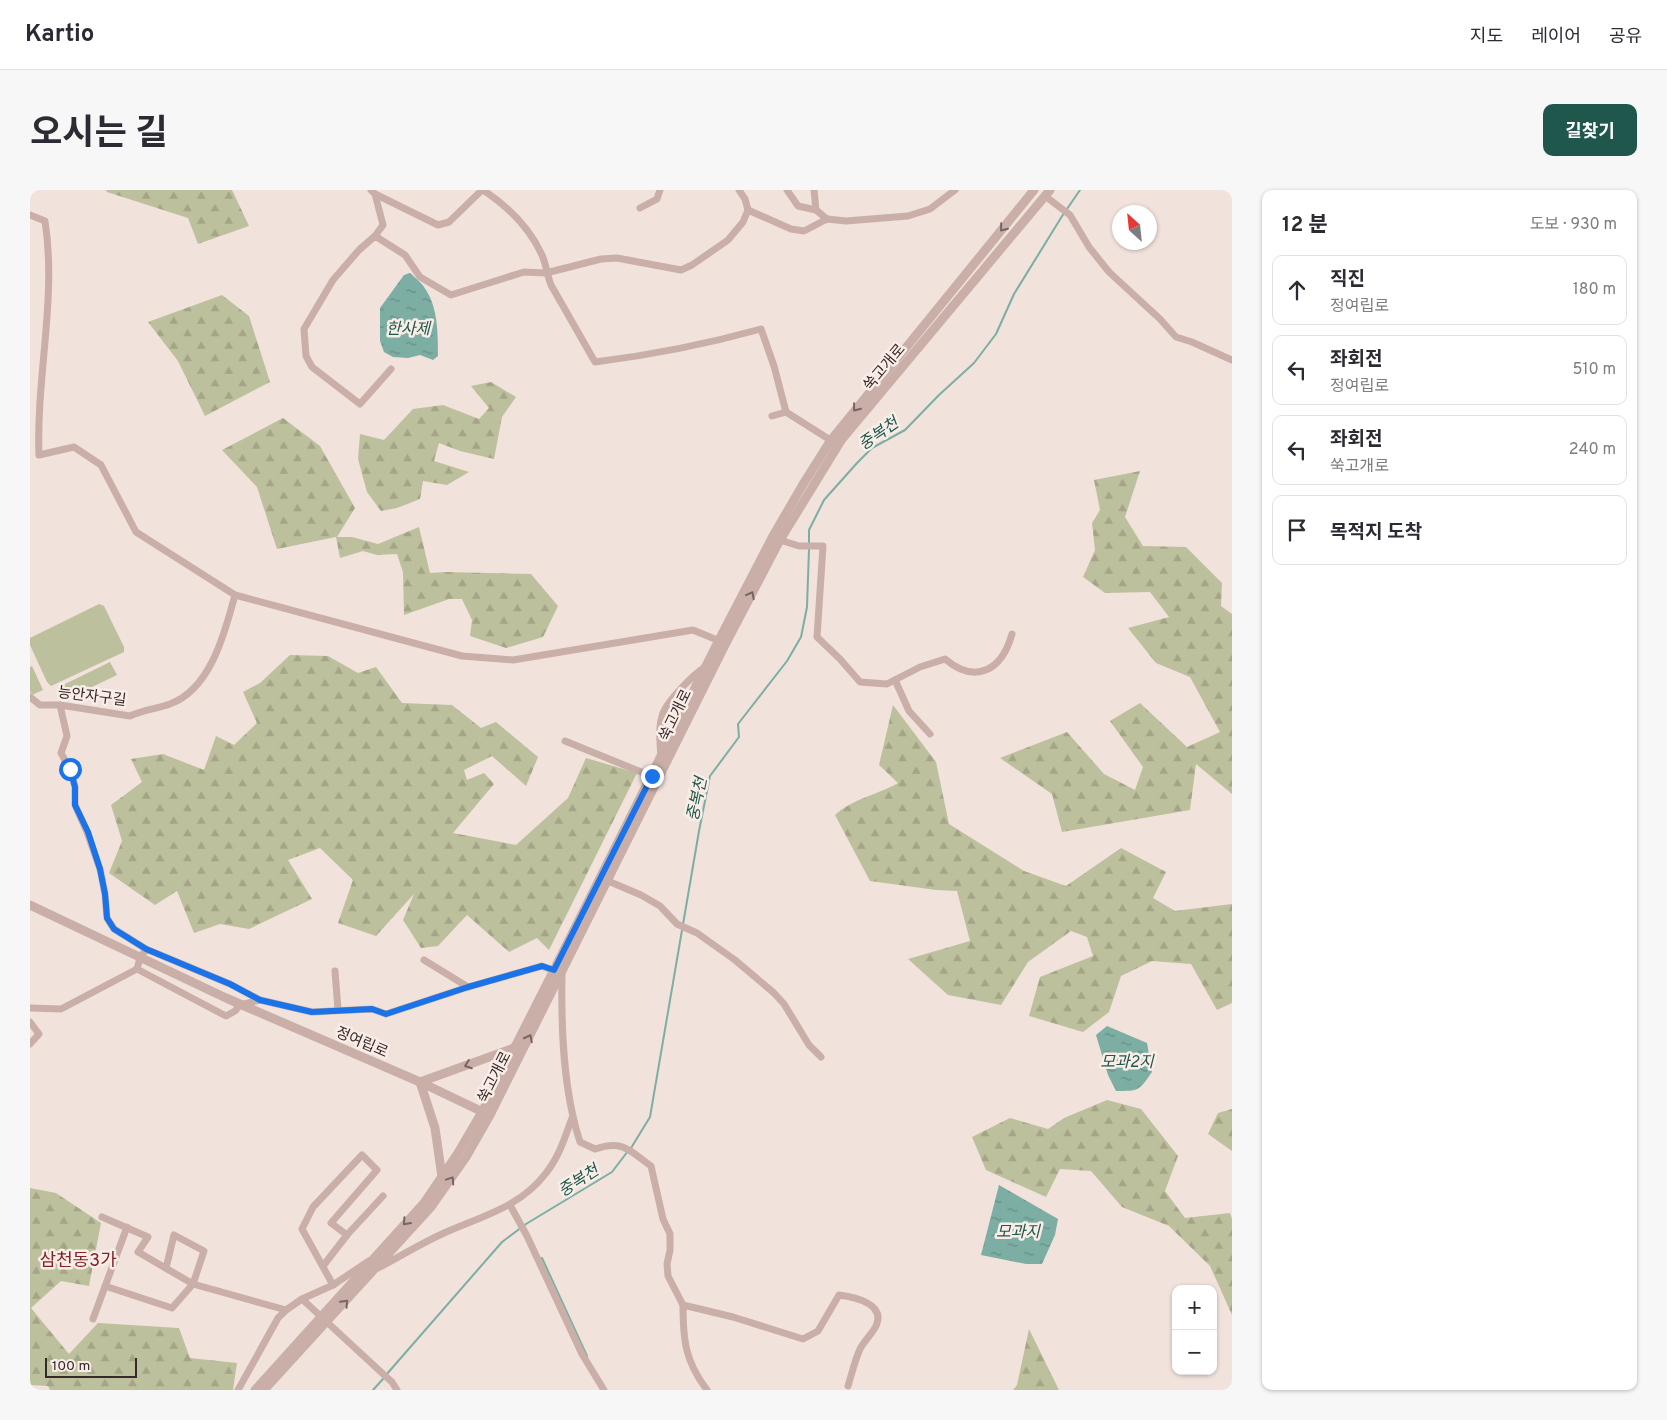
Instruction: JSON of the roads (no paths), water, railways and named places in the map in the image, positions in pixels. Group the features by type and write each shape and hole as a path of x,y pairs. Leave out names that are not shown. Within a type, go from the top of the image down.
{"street":[{"path":"373,192 438,225 450,222 482,190 503,203 529,232 543,257 546,273 595,362 643,356 714,342 761,329 774,366 786,412 834,443"},
{"path":"640,208 657,199 660,190"},
{"path":"375,236 405,255 420,276 451,296 524,272 546,273 601,259 617,258 682,270 728,240 743,222 748,210 739,190"},
{"path":"787,190 798,206 816,210 827,219 846,221 908,216 930,209 955,190"},
{"path":"814,190 816,210"},
{"name":"쑥고개로","path":"264,1390 375,1256 424,1202 486,1114 514,1048 608,881 773,536 834,443 1034,190"},
{"path":"373,192 383,225 333,280 323,296 304,329 306,356 312,367 360,404 392,369"},
{"path":"1047,193 1070,215 1089,247 1109,272 1160,319 1176,337 1232,360"},
{"name":"쑥고개로","path":"254,1390 374,1270 431,1207 466,1157 707,665 722,642 834,443 853,425 1047,193"},
{"path":"748,210 791,229 804,231 827,219"},
{"path":"30,215 45,221 49,247 46,333 38,427 39,455 74,447 101,465 136,532 235,595 462,656 514,660 693,630 722,642"},
{"path":"772,416 786,412"},
{"path":"780,540 799,546 823,546 817,637 860,682 887,684 920,667 945,659 956,668 971,673 987,670 998,662 1008,648 1012,634"},
{"name":"능안자구길","path":"30,697 40,705 60,705 130,716 140,711 170,704 182,697 204,677 225,632 235,595"},
{"path":"661,757 660,734 663,713 675,696 707,665"},
{"path":"895,680 909,711 930,734"},
{"name":"정여립로","path":"60,705 68,736 61,753 70,769 75,787 75,805 88,832 100,869 107,918 114,929 146,949 230,984 260,1000 312,1012 372,1009 386,1014 468,987 542,966 558,972"},
{"path":"565,741 652,776"},
{"path":"608,881 660,906 677,924 692,930 735,960 774,993 784,1004 809,1045 821,1057"},
{"name":"정여립로","path":"30,906 240,1005 420,1082 486,1114"},
{"path":"30,1008 61,1009 137,969 140,958 146,949"},
{"path":"424,960 468,987"},
{"path":"137,969 226,1016 235,1011 240,1005 260,1000"},
{"path":"335,971 338,1010"},
{"path":"558,972 561,1024 572,1118 580,1142 595,1149 607,1144 627,1148 651,1166 663,1219 670,1234 670,1250 667,1264 668,1276 683,1305 683,1324 689,1360 693,1370 707,1390"},
{"path":"30,1022 39,1034 30,1044"},
{"path":"442,1177 434,1128 420,1082 514,1048"},
{"path":"374,1270 440,1234 510,1205 529,1191 546,1174 557,1157 572,1118"},
{"path":"333,1285 302,1229 313,1207 362,1155 377,1170 332,1223 347,1235"},
{"path":"323,1266 347,1235 383,1196"},
{"path":"510,1205 582,1354 604,1390"},
{"path":"102,1217 148,1237 138,1252 193,1284 286,1310"},
{"path":"93,1319 127,1228"},
{"path":"105,1286 172,1308 193,1284 204,1251 174,1235 166,1268"},
{"path":"238,1390 278,1318 286,1310 302,1299 333,1285 375,1256"},
{"path":"683,1305 733,1317 803,1339 818,1331 838,1295 868,1304 876,1309 878,1315 876,1326 861,1346 848,1386"},
{"path":"302,1299 390,1380 397,1390"}],"water":[{"name":"한사제","path":"410,273 429,294 435,311 438,356 433,360 420,355 408,358 393,357 384,352 380,341 380,308 404,275"},
{"name":"모과2지","path":"1107,1026 1147,1043 1152,1072 1138,1089 1116,1091 1108,1075 1096,1035"},
{"name":"모과지","path":"999,1185 1058,1219 1055,1235 1042,1264 1026,1264 981,1255"}],"waterway":[{"name":"중복천","path":"1067,209 1080,190"},
{"name":"중복천","path":"809,544 809,530 824,500 857,463 872,448 905,430 974,363 996,334 1014,294 1064,213"},
{"name":"중복천","path":"631,1148 650,1117 710,776 739,737 738,724 787,661 801,637 807,607 809,549"},
{"name":"중복천","path":"386,1375 502,1242 526,1224 612,1172 628,1151"},
{"path":"542,1258 587,1356"},
{"name":"중복천","path":"373,1390 383,1379"}],"district":[{"name":"삼천동3가","path":"78,1260"}]}
